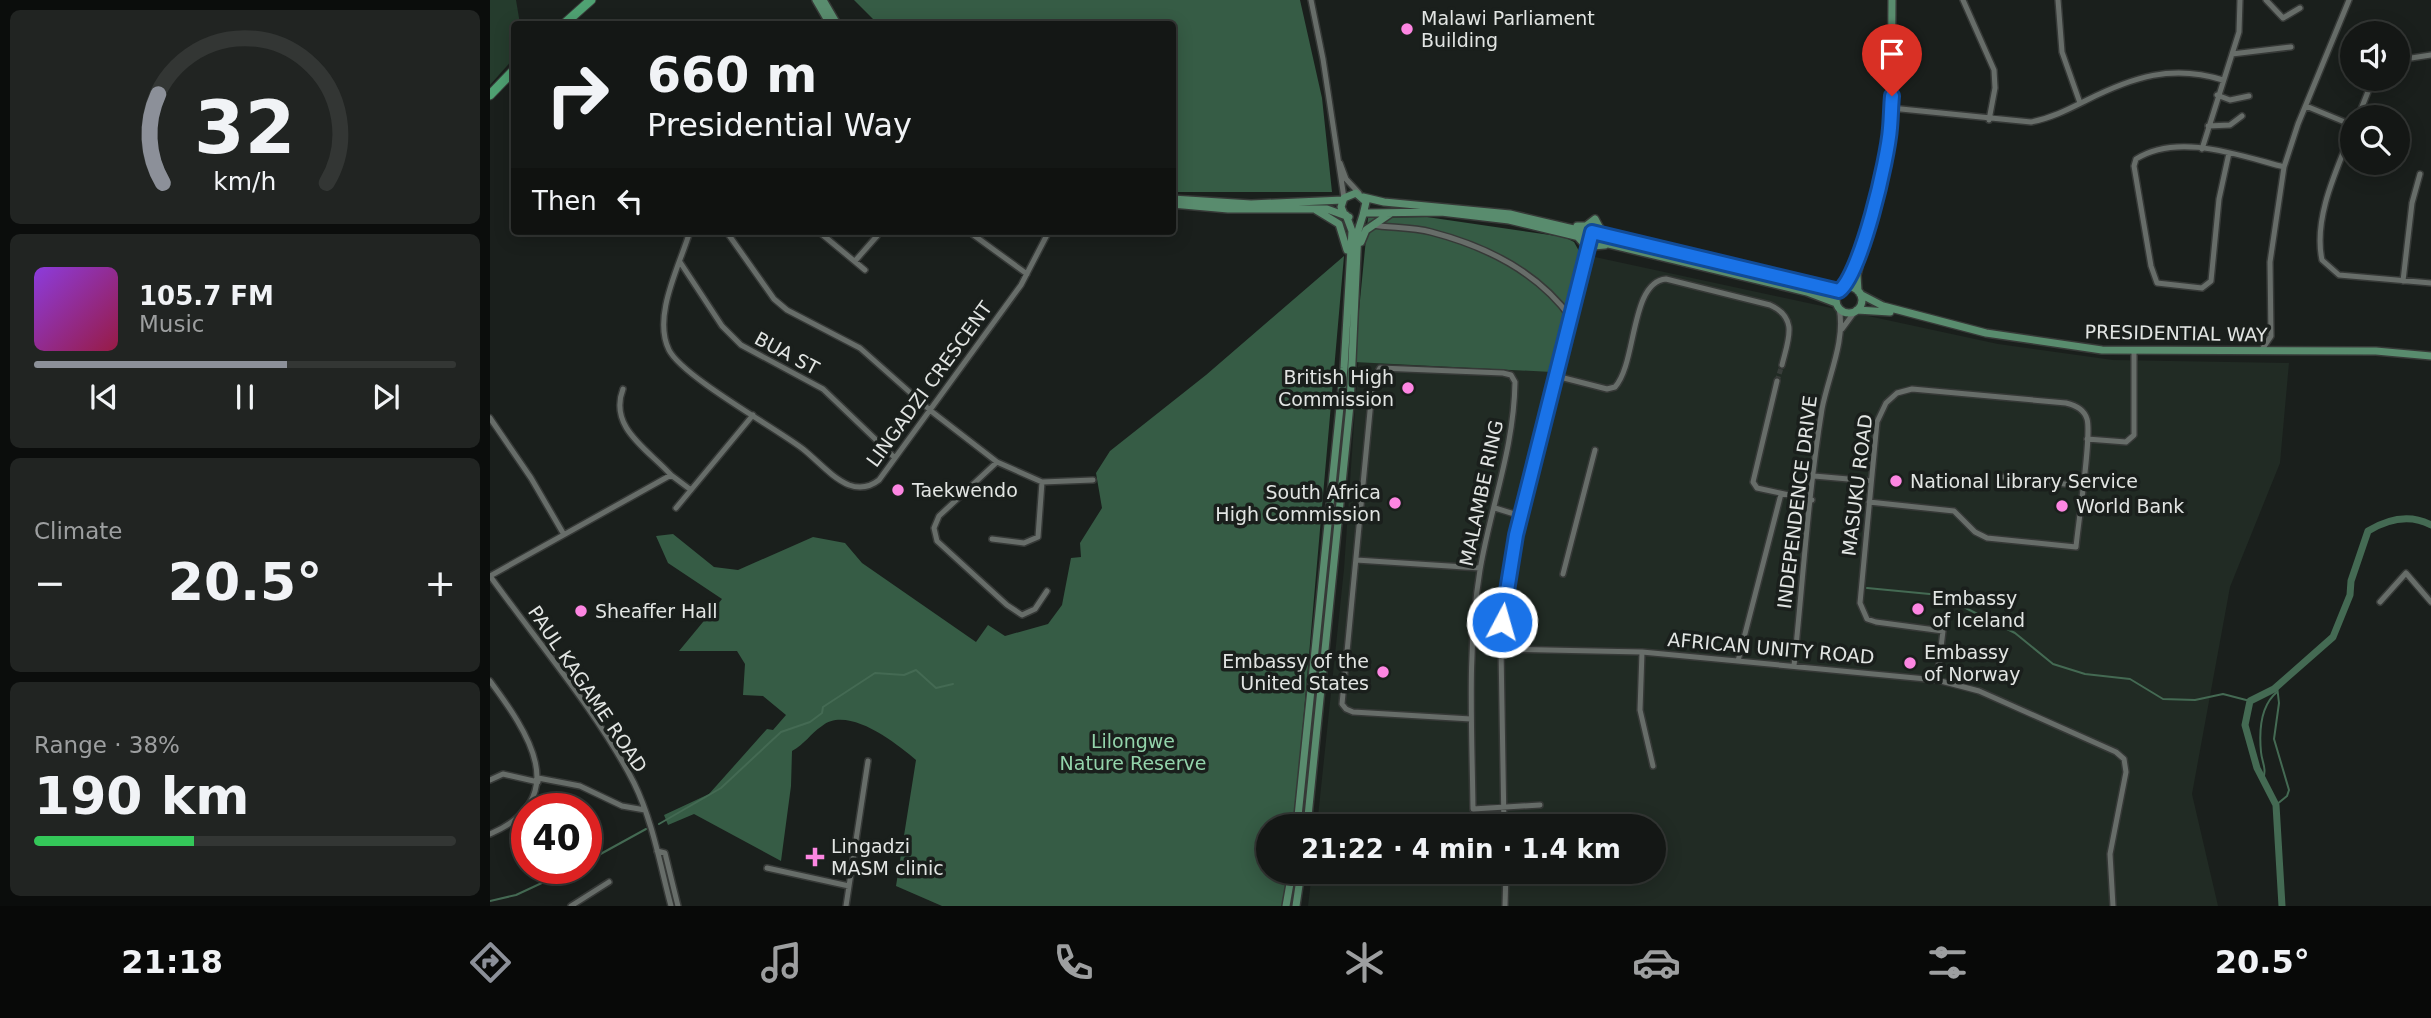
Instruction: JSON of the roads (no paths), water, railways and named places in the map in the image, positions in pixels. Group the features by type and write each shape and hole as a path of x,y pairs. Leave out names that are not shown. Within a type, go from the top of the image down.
{"highway":[{"path":"564,21 585,0"},
{"path":"565,21 591,0"},
{"path":"490,95 511,73"}],"main road":[{"path":"816,0 828,21"},
{"path":"823,0 836,21"},
{"path":"1527,218 1653,254 1807,292 1847,313 1856,310 1861,303 1856,282 1886,154 1894,47 1892,0"},
{"path":"1176,202 1251,204 1343,199 1353,193 1384,202 1475,209 1581,226 1595,219 1603,235"},
{"path":"1308,814 1350,405 1357,257 1367,205 1362,196"},
{"path":"1298,814 1344,368 1352,231 1345,215 1343,199"},
{"path":"1176,202 1228,209 1313,209 1355,218 1364,214 1395,211 1470,214 1572,234 1603,235 1859,293"},
{"path":"1313,209 1339,225 1345,235 1349,265"},
{"path":"1357,257 1363,236 1371,225 1395,211"},
{"path":"1572,234 1580,239 1584,249 1574,306"},
{"path":"1583,263 1591,248 1598,244 1653,254"},
{"path":"1838,306 1842,290 1863,247"},
{"name":"PRESIDENTIAL WAY","path":"1859,293 1876,303 1922,317 2001,336 2134,352 2376,351 2431,356"},
{"name":"PRESIDENTIAL WAY","path":"1856,310 1872,309 1922,317"},
{"path":"1286,906 1290,884"},
{"path":"1296,906 1299,884"}],"street":[{"path":"1311,0 1343,199"},
{"path":"1963,0 1994,69 1995,88 1989,120"},
{"path":"2058,0 2062,52 2080,103"},
{"path":"2203,149 2217,95 2240,26 2240,0"},
{"path":"2266,0 2283,18 2300,8"},
{"path":"2283,352 2274,345 2271,336 2270,262 2284,167 2349,0"},
{"path":"2232,54 2291,47"},
{"path":"2410,58 2431,55"},
{"path":"1891,108 1989,120 2041,120 2129,80 2156,73 2204,74 2223,80"},
{"path":"2217,95 2230,100 2249,96"},
{"path":"2306,106 2340,120"},
{"path":"2208,126 2230,125 2242,116"},
{"path":"2229,153 2219,199 2211,281 2202,288 2160,284 2155,280 2151,266 2135,161 2142,155 2166,150 2203,149 2229,153 2284,167"},
{"path":"1338,157 1346,179 1362,196"},
{"path":"2340,161 2323,219 2322,260 2331,271 2339,275 2431,283"},
{"path":"2403,281 2410,216 2420,174"},
{"path":"1371,225 1431,232 1502,258 1516,265 1555,297 1571,318"},
{"name":"LINGADZI CRESCENT","path":"689,235 664,322 669,350 694,376 788,438 842,482 857,488 873,485 879,480 931,411 1027,274 1047,235"},
{"path":"729,235 774,299 788,310 860,348 931,411 996,462 1042,482 1093,480"},
{"path":"823,235 865,270"},
{"path":"973,235 1027,274"},
{"path":"1504,814 1501,634 1511,560 1591,235"},
{"path":"855,261 877,236"},
{"name":"BUA ST","path":"680,262 722,326 741,345 823,389 895,458"},
{"path":"1556,376 1607,388 1615,387 1627,366 1645,292 1654,282 1666,279 1769,305 1783,312 1791,327 1782,365"},
{"name":"INDEPENDENCE DRIVE","path":"1838,306 1838,342"},
{"name":"INDEPENDENCE DRIVE","path":"1794,666 1823,407 1844,323 1856,310"},
{"path":"2258,352 2266,347 2271,336"},
{"path":"2087,439 2126,442 2134,435 2134,352"},
{"name":"MALAMBE RING","path":"1471,719 1353,712 1343,707 1373,380 1380,368 1503,373 1513,377 1511,444 1480,568 1472,634 1473,809 1504,808"},
{"path":"1777,381 1753,482 1757,488 1812,499"},
{"path":"624,389 619,400 625,427 648,455 691,490"},
{"name":"MASUKU ROAD","path":"1869,502 1950,509 1983,537 2076,547 2087,439 2086,416 2072,404 1922,389 1905,390 1891,398 1879,415 1869,502 1861,609 1867,618 1876,622 1943,631 1937,680"},
{"path":"676,508 753,415"},
{"path":"490,418 531,478 563,533"},
{"path":"1563,574 1595,450"},
{"path":"996,462 939,516 934,528 937,541 1007,606 1021,615 1035,609 1048,590"},
{"path":"490,576 671,475"},
{"path":"1814,476 1871,481"},
{"path":"2003,477 2082,486"},
{"path":"992,539 1024,543 1038,537 1042,482"},
{"path":"1738,661 1781,494"},
{"path":"1495,508 1521,516"},
{"path":"1356,560 1480,568"},
{"path":"2380,602 2406,573 2431,603"},
{"name":"PAUL KAGAME ROAD","path":"490,576 617,752 645,810 671,906"},
{"path":"1472,634 1501,634"},
{"name":"AFRICAN UNITY ROAD","path":"1501,649 1642,652 1937,680 1979,691 2122,757 2126,772 2110,861 2113,906"},
{"path":"1642,652 1639,697 1653,766"},
{"path":"490,681 527,735 537,760 538,780 521,813 490,834"},
{"path":"846,906 868,761"},
{"path":"490,780 503,774 580,786 622,806 645,810"},
{"path":"1504,808 1540,805"},
{"path":"657,850 665,853 678,906"},
{"path":"767,868 849,886"},
{"path":"571,906 609,882"},
{"path":"1505,906 1506,884"}],"waterway":[{"path":"2282,906 2276,805 2257,768 2245,725 2250,701 2274,689 2333,637 2350,595 2351,581 2368,531 2399,519 2431,525"},
{"path":"1867,588 1940,595 2015,633 2053,664 2085,674 2130,679 2163,699 2195,700 2223,694 2250,701"},
{"path":"659,824 721,788 781,732 810,722 822,713 823,707 875,673 904,675 916,670 936,688 953,684"},
{"path":"2276,805 2287,796 2289,790 2274,739 2279,703 2277,686"},
{"path":"2263,779 2260,744 2262,719 2267,704 2277,692"},
{"path":"602,853 646,829"},
{"path":"490,901 516,895 540,884"}],"tunnel":[{"path":"1777,381 1782,365"}],"place":[{"name":"Malawi Parliament Building","path":"1407,29"},
{"name":"British High Commission","path":"1408,388"},
{"name":"National Library Service","path":"1896,481"},
{"name":"Taekwendo","path":"898,490"},
{"name":"South Africa High Commission","path":"1395,503"},
{"name":"World Bank","path":"2062,506"},
{"name":"Embassy of Iceland","path":"1918,609"},
{"name":"Sheaffer Hall","path":"581,611"},
{"name":"Embassy of Norway","path":"1910,663"},
{"name":"Embassy of the United States","path":"1383,672"},
{"name":"Lingadzi MASM clinic","path":"815,857"}],"park label":[{"name":"Lilongwe Nature Reserve","path":"1133,752"}]}
